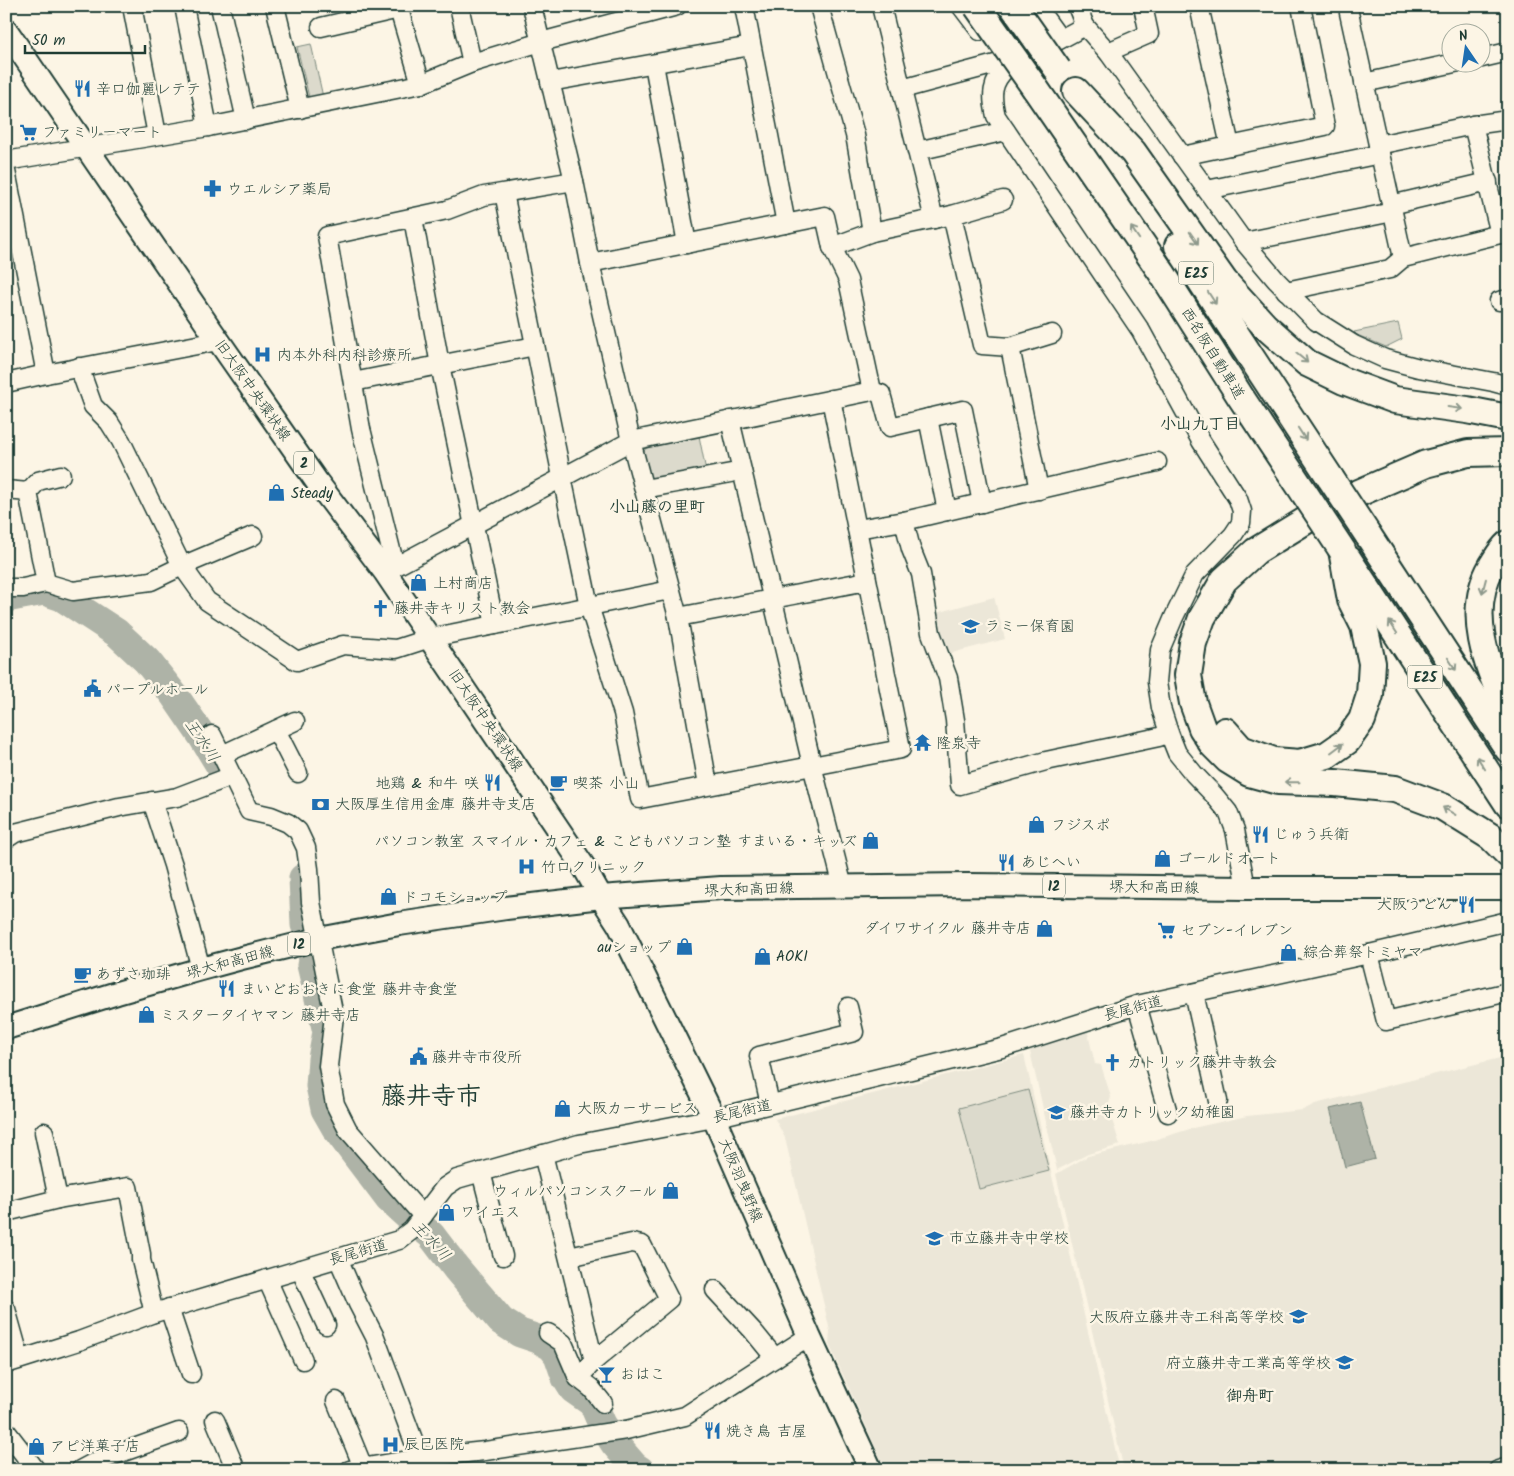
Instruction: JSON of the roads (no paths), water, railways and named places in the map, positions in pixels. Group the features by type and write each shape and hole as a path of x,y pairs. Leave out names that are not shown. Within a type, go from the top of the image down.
{"highway":[{"name":"西名阪自動車道","path":"977,6 1162,273 1240,396 1508,804"},
{"name":"西名阪自動車道","path":"1013,6 1058,70 1076,91 1508,749"},
{"path":"1076,91 1133,152 1224,281 1265,326 1307,363 1344,381 1395,400 1508,418"},
{"path":"1499,846 1444,807 1394,789 1335,783 1278,781 1249,773 1228,760 1213,744 1202,728 1193,703 1188,675 1193,643 1202,618 1224,580 1256,551 1331,505 1426,464 1468,454 1508,452"},
{"path":"1342,550 1351,600 1364,626 1372,662 1370,695 1362,720 1346,741 1327,755 1300,763 1274,760 1240,749 1218,724 1205,697 1203,665 1211,633 1229,599 1248,575 1271,557 1336,518 1419,481 1457,470 1489,464 1508,466"},
{"path":"1508,544 1502,549 1487,575 1479,605 1481,637 1492,678 1508,711"}],"main road":[{"name":"旧大阪中央環状線","path":"6,30 317,482 390,569 430,638 584,867 601,897"},
{"name":"堺大和高田線","path":"6,1028 201,969 319,939 399,924 506,908 601,897 721,888 843,886 1508,888"},
{"name":"大阪羽曳野線","path":"601,897 619,925 714,1118 870,1470"}],"street":[{"path":"132,6 157,135"},
{"path":"184,6 208,127"},
{"path":"220,6 246,120"},
{"path":"275,6 300,109"},
{"path":"459,6 472,63"},
{"path":"532,6 574,181 590,263 631,441 678,617 708,785"},
{"path":"6,161 246,120 421,84 472,63 541,42 677,6"},
{"path":"744,6 786,224"},
{"path":"819,6 855,135 872,232"},
{"path":"881,6 934,219"},
{"path":"961,6 1005,65"},
{"path":"1036,6 1060,39"},
{"path":"1077,6 1085,26 1108,52 1244,242 1286,291 1316,321 1354,345 1385,359 1419,368 1508,386"},
{"path":"1108,52 1149,34 1143,6"},
{"path":"1199,6 1230,146"},
{"path":"1182,156 1325,126 1300,6"},
{"path":"321,27 338,15 398,8 421,84"},
{"path":"1349,13 1403,258"},
{"path":"902,89 1005,65 1085,26"},
{"path":"550,82 752,46"},
{"path":"1492,56 1508,52"},
{"path":"654,64 687,244"},
{"path":"1005,65 994,87 993,103 996,116 1141,331 1201,441 1238,499 1242,511 1241,523 1233,535 1195,574 1160,650 1156,682 1161,708 1177,752 1228,812 1234,830 1246,888"},
{"path":"1364,82 1442,66"},
{"path":"1207,190 1474,125 1508,120"},
{"path":"1286,291 1390,269 1403,258 1504,233 1488,182 1474,125"},
{"path":"917,152 1006,132"},
{"path":"6,171 46,374"},
{"path":"574,181 484,196 447,210 327,236 361,429 390,569 631,441 872,391 882,394 890,427 963,410 982,503"},
{"path":"1244,242 1392,208 1488,182"},
{"path":"504,193 589,606 623,713 640,799 901,749 831,399"},
{"path":"832,247 872,232 952,215 1003,200"},
{"path":"952,215 982,345 1010,347 1052,334"},
{"path":"590,263 825,216 832,247 848,280 872,391"},
{"path":"413,218 440,365 495,625"},
{"path":"6,383 218,340"},
{"path":"353,382 535,346"},
{"path":"1010,347 1039,490"},
{"path":"79,368 93,406 109,422 121,441 182,566 206,601 297,661 343,645 396,649 430,638 670,590"},
{"path":"928,418 948,511"},
{"path":"730,420 812,765 843,886"},
{"path":"857,529 904,521 1157,462"},
{"path":"644,489 742,471"},
{"path":"28,492 38,481 61,476"},
{"path":"6,490 28,492"},
{"path":"28,492 46,583"},
{"path":"904,521 911,549 921,574 931,633 948,678 955,720 960,785 1046,761 1159,737 1169,733"},
{"path":"6,588 23,588 46,583 73,590 151,581 253,536"},
{"path":"678,617 868,581"},
{"path":"222,755 295,721"},
{"path":"276,730 298,773"},
{"path":"212,735 249,811 271,816 288,823 298,831 306,848 311,902 334,1016 328,1066 335,1104 348,1130 418,1221"},
{"path":"6,839 15,833 118,807 177,797 232,776"},
{"path":"152,801 201,969"},
{"name":"長尾街道","path":"13,1361 79,1341 161,1311 399,1240 418,1221 445,1187 457,1179 579,1144 714,1118 1002,1048 1137,1005 1508,921"},
{"path":"1369,954 1386,1021 1508,992"},
{"path":"1194,992 1218,1100"},
{"path":"1137,1005 1168,1113"},
{"path":"770,1104 759,1056 854,1032 848,1007"},
{"path":"44,1132 58,1199"},
{"path":"543,1154 594,1361"},
{"path":"481,1172 503,1256"},
{"path":"6,1212 58,1199 128,1188 142,1254 141,1260 161,1311 191,1374"},
{"path":"569,1257 632,1242 642,1245 669,1299 594,1361 578,1378"},
{"path":"338,1258 375,1337 422,1464"},
{"path":"300,1269 326,1325"},
{"path":"267,1279 303,1360"},
{"path":"715,1290 775,1358"},
{"path":"6,1309 13,1361"},
{"path":"548,1333 563,1342 578,1378 591,1388 603,1403"},
{"path":"336,1401 356,1468 422,1464 619,1431 685,1416 809,1336"},
{"path":"215,1420 236,1470"},
{"path":"6,1431 36,1470"},
{"path":"80,1470 95,1462 179,1432"},
{"path":"1498,1470 1508,1467"}],"waterway":[{"name":"王水川","path":"6,598 44,591 62,597 117,633 147,661 174,695 225,774"},
{"name":"王水川","path":"303,878 305,925"},
{"name":"王水川","path":"311,965 327,1032 320,1086 325,1109 337,1130 389,1199 431,1235 501,1321 520,1333 538,1339 552,1347 558,1355 566,1378 573,1389 593,1403 602,1424 615,1444 634,1466 640,1470"}],"place":[{"name":"辛口伽麗レテテ","path":"82,89"},
{"name":"ファミリーマート","path":"28,132"},
{"name":"ウエルシア薬局","path":"213,189"},
{"name":"内本外科内科診療所","path":"263,355"},
{"name":"Steady","path":"277,493"},
{"name":"上村商店","path":"419,583"},
{"name":"藤井寺キリスト教会","path":"380,608"},
{"name":"ラミー保育園","path":"971,626"},
{"name":"パープルホール","path":"92,689"},
{"name":"隆泉寺","path":"922,743"},
{"name":"地鶏 & 和牛 咲","path":"493,783"},
{"name":"喫茶 小山","path":"559,783"},
{"name":"大阪厚生信用金庫 藤井寺支店","path":"321,804"},
{"name":"フジスポ","path":"1037,825"},
{"name":"じゅう兵衛","path":"1260,834"},
{"name":"パソコン教室 スマイル・カフェ & こどもパソコン塾 すまいる・キッズ","path":"871,841"},
{"name":"ゴールドオート","path":"1163,858"},
{"name":"あじへい","path":"1007,862"},
{"name":"竹口クリニック","path":"527,867"},
{"name":"ドコモショップ","path":"389,897"},
{"name":"大阪うどん","path":"1466,904"},
{"name":"ダイワサイクル 藤井寺店","path":"1045,928"},
{"name":"セブン-イレブン","path":"1167,930"},
{"name":"auショップ","path":"685,947"},
{"name":"綜合葬祭トミヤマ","path":"1289,952"},
{"name":"AOKI","path":"762,956"},
{"name":"あずさ珈琲","path":"82,974"},
{"name":"まいどおおきに食堂 藤井寺食堂","path":"227,989"},
{"name":"ミスタータイヤマン 藤井寺店","path":"146,1015"},
{"name":"藤井寺市役所","path":"418,1057"},
{"name":"カトリック藤井寺教会","path":"1113,1062"},
{"name":"大阪カーサービス","path":"563,1108"},
{"name":"藤井寺カトリック幼稚園","path":"1056,1112"},
{"name":"ウィルパソコンスクール","path":"671,1191"},
{"name":"ワイエス","path":"446,1212"},
{"name":"市立藤井寺中学校","path":"935,1238"},
{"name":"大阪府立藤井寺工科高等学校","path":"1298,1317"},
{"name":"府立藤井寺工業高等学校","path":"1345,1363"},
{"name":"おはこ","path":"606,1374"},
{"name":"焼き鳥 吉屋","path":"712,1431"},
{"name":"辰巳医院","path":"390,1444"},
{"name":"アピ洋菓子店","path":"36,1446"}],"district":[{"name":"小山九丁目","path":"1200,423"},
{"name":"小山藤の里町","path":"657,506"},
{"name":"藤井寺市","path":"431,1095"},
{"name":"御舟町","path":"1250,1395"}]}
